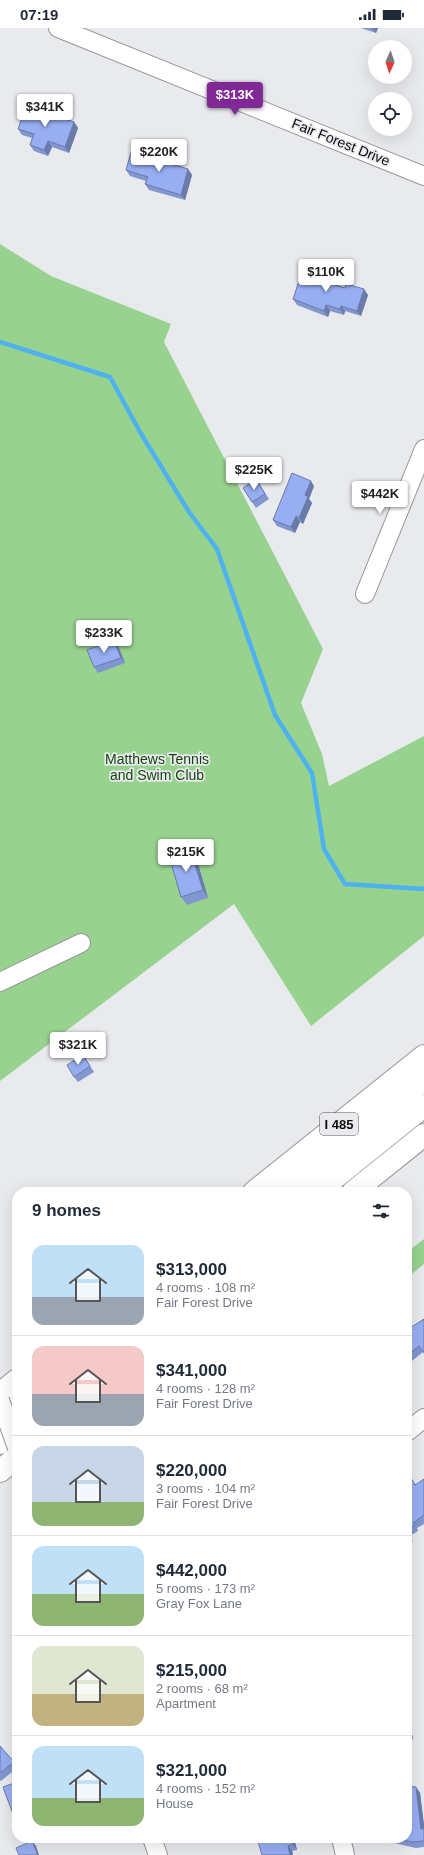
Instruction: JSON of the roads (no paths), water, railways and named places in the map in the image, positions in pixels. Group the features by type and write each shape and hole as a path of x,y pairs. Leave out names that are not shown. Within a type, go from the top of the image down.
{"highway":[{"name":"I 485","path":"260,1187 424,1056"},
{"name":"I 485","path":"291,1187 424,1080"},
{"name":"I 485","path":"323,1187 424,1106"},
{"path":"359,1187 421,1137"},
{"path":"0,1394 12,1384"},
{"path":"0,1405 12,1397"},
{"path":"0,1420 12,1411"},
{"path":"0,1443 12,1434"},
{"path":"0,1471 12,1461"}],"street":[{"name":"Fair Forest Drive","path":"58,28 424,176"},
{"path":"365,594 424,449"},
{"path":"0,982 81,943"},
{"path":"0,1400 12,1434"},
{"path":"412,1428 424,1418"},
{"path":"154,1843 158,1855"},
{"path":"342,1843 345,1855"}],"waterway":[{"path":"0,342 110,377 140,432 189,512 217,549 275,715 312,773 324,849 345,884 424,889"}],"park label":[{"name":"Matthews Tennis and Swim Club","path":"157,768"}]}
